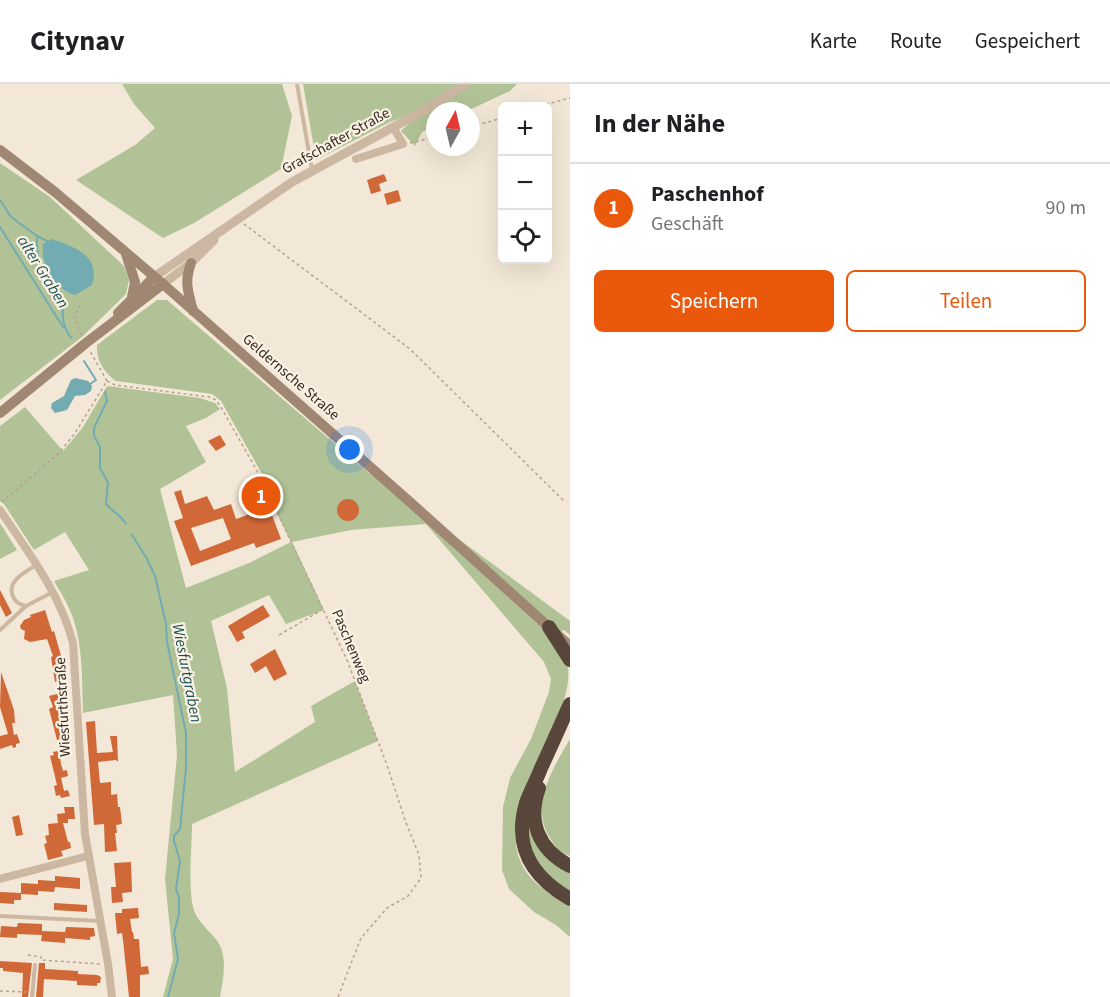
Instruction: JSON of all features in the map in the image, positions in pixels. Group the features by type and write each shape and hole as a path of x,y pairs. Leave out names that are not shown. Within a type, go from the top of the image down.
{"highway":[{"path":"549,627 570,660"},
{"path":"570,704 526,802 522,828 523,845 527,858 536,872 548,885 570,899"},
{"path":"570,724 549,764 537,794 535,822 538,835 546,849 558,860 570,866"}],"main road":[{"name":"Geldernsche Straße","path":"0,150 55,192 125,251 570,646"},
{"path":"125,251 135,282 135,301"},
{"path":"191,263 186,278 186,288 193,311"},
{"path":"0,413 101,332 159,281"},
{"path":"135,301 164,296 181,300"}],"street":[{"name":"Grafschafter Straße","path":"159,281 191,263 225,230 266,199 466,84"},
{"path":"393,127 403,144"},
{"name":"Grafschafter Straße","path":"356,159 403,144"},
{"name":"Grafschafter Straße","path":"159,281 196,247 225,230"},
{"name":"Wiesfurthstraße","path":"0,510 53,592 68,623 75,658 78,741 88,856 101,921 111,997"},
{"path":"0,879 88,856"}],"lane":[{"path":"297,84 312,171"},
{"path":"26,606 17,603 11,589 14,581 36,565"},
{"path":"0,630 26,606 53,592"},
{"path":"0,916 101,921"},
{"path":"33,995 34,965"}],"path":[{"path":"552,103 570,98"},
{"path":"480,124 498,119"},
{"path":"403,144 426,139"},
{"path":"239,219 410,349 565,502"},
{"path":"0,505 6,497 59,453 75,433 106,381 75,322 74,317 80,305"},
{"name":"Paschenweg","path":"106,381 115,385 200,395 216,400 260,476 324,609 347,660 387,765 419,855 421,878 408,896 387,909 361,938 338,997"},
{"path":"279,635 324,609"},
{"path":"28,955 41,957 40,960 100,964"},
{"path":"0,991 33,995"}],"green space":[{"path":"122,84 282,84 292,116 281,169 194,223 163,238 76,180 135,145 155,128 134,104"},
{"path":"303,84 517,84 510,91 480,105 480,102 426,102 426,130 422,132 415,146 401,131 421,111 390,122 316,160"},
{"path":"0,163 50,197 124,266 129,280 126,294 82,337 0,400"},
{"path":"157,300 167,300 369,473 570,621 570,635 564,630 550,640 568,666 566,693 557,719 528,780 516,824 516,845 522,865 536,883 570,907 570,937 556,925 534,912 509,889 502,870 503,807 510,778 531,739 549,692 551,679 544,662 426,524 351,530 292,542 324,610 286,624 269,595 211,621 227,688 235,772 315,722 311,706 355,681 378,741 192,824 191,894 197,917 218,942 223,955 224,969 220,997 163,997 173,959 165,879 177,755 173,695 83,713 81,660 76,628 70,610 54,581 89,570 65,532 34,550 0,501 0,426 25,407 63,451 83,427 107,386 200,398 215,403 220,409 186,426 206,462 160,489 186,588 249,563 291,542 264,487 262,474 221,401 212,394 116,381 102,366 97,345"},
{"path":"0,523 17,550 0,559"},
{"path":"570,739 570,856 560,851 552,841 544,826 542,813 546,787"},
{"path":"531,815 570,870 570,895 538,869 526,843"}],"water":[{"path":"52,239 84,254 93,267 92,285 75,295 55,282 47,268 43,252 43,244"},
{"path":"75,378 88,381 92,386 91,391 85,395 75,396 67,410 55,413 51,408 52,403 64,396 71,380"}],"building":[{"path":"384,174 387,181 379,184 381,191 371,194 367,180"},
{"path":"398,190 401,201 387,205 384,194"},
{"path":"220,435 226,445 216,451 208,441"},
{"path":"181,490 185,504 207,496 214,510 231,504 236,519 269,507 281,539 256,548 254,543 191,566 174,521 183,518 174,492","holes":["223,518 231,539 200,551 191,528"]},
{"path":"348,499 356,502 359,510 356,518 348,521 340,518 337,510 340,502"},
{"path":"0,590 12,613 6,617 0,605"},
{"path":"263,605 270,616 242,632 245,638 237,642 228,626"},
{"path":"45,610 64,666 62,667 65,679 55,682 51,657 53,656 47,639 30,642 24,639 25,631 20,626 24,620 31,617 30,615"},
{"path":"275,649 287,674 274,681 266,666 255,673 250,664"},
{"path":"1,672 14,710 15,723 12,723 14,735 17,734 20,743 13,748 12,745 0,749 0,736 8,734 0,707"},
{"path":"61,693 64,717 61,719 66,737 57,740 49,709 53,707 49,696"},
{"path":"95,721 97,753 113,752 110,736 117,736 118,762 116,760 98,762 100,783 111,782 111,795 117,794 118,807 120,807 122,824 116,825 117,833 115,833 117,851 105,852 104,824 94,825 86,722"},
{"path":"62,750 64,756 60,757 61,764 63,771 67,770 68,776 61,778 64,791 68,790 70,796 61,798 60,795 56,796 54,786 57,785 50,756 54,755 53,752"},
{"path":"64,807 74,807 75,819 68,819 68,823 63,823 71,848 61,851 63,856 48,860 44,844 47,843 45,836 49,835 48,824 58,823 57,814 65,813"},
{"path":"19,815 23,835 16,836 12,817"},
{"path":"131,862 132,892 122,893 123,902 112,903 111,887 116,887 114,863"},
{"path":"55,876 80,878 80,889 55,887 54,892 38,891 38,895 21,894 21,900 14,900 14,904 0,903 0,892 21,893 21,883 38,884 38,880 55,881"},
{"path":"54,903 87,905 87,912 54,910"},
{"path":"138,908 139,918 130,919 132,932 134,939 139,939 141,967 148,966 149,974 140,975 140,997 129,997 122,933 117,934 115,913 122,913 122,909"},
{"path":"18,923 42,924 42,931 65,932 66,927 94,928 95,936 90,937 90,940 65,938 65,943 41,941 42,935 17,934 17,938 0,937 1,926 17,927"},
{"path":"0,961 32,963 28,997 22,997 23,973 3,971 3,968 0,968"},
{"path":"39,963 45,963 45,969 97,975 101,977 100,983 97,983 97,986 77,985 77,981 44,979 43,997 36,997"}],"waterway":[{"name":"Wiesfurtgraben","path":"0,200 11,217 37,236 39,262 45,276 63,296 64,322 71,338"},
{"name":"alter Graben","path":"0,227 63,327"},
{"path":"37,236 47,241"},
{"name":"Wiesfurtgraben","path":"84,361 96,380 90,384"},
{"name":"Wiesfurtgraben","path":"105,392 107,401 94,428 94,436 100,447 100,468 108,483 106,504 126,524"},
{"name":"Wiesfurtgraben","path":"132,535 155,576 186,733 186,768 180,829 174,836 180,861 176,889 179,897 179,914 174,933 178,959 168,997"}],"place":[{"name":"Paschenhof","path":"261,496"}]}
